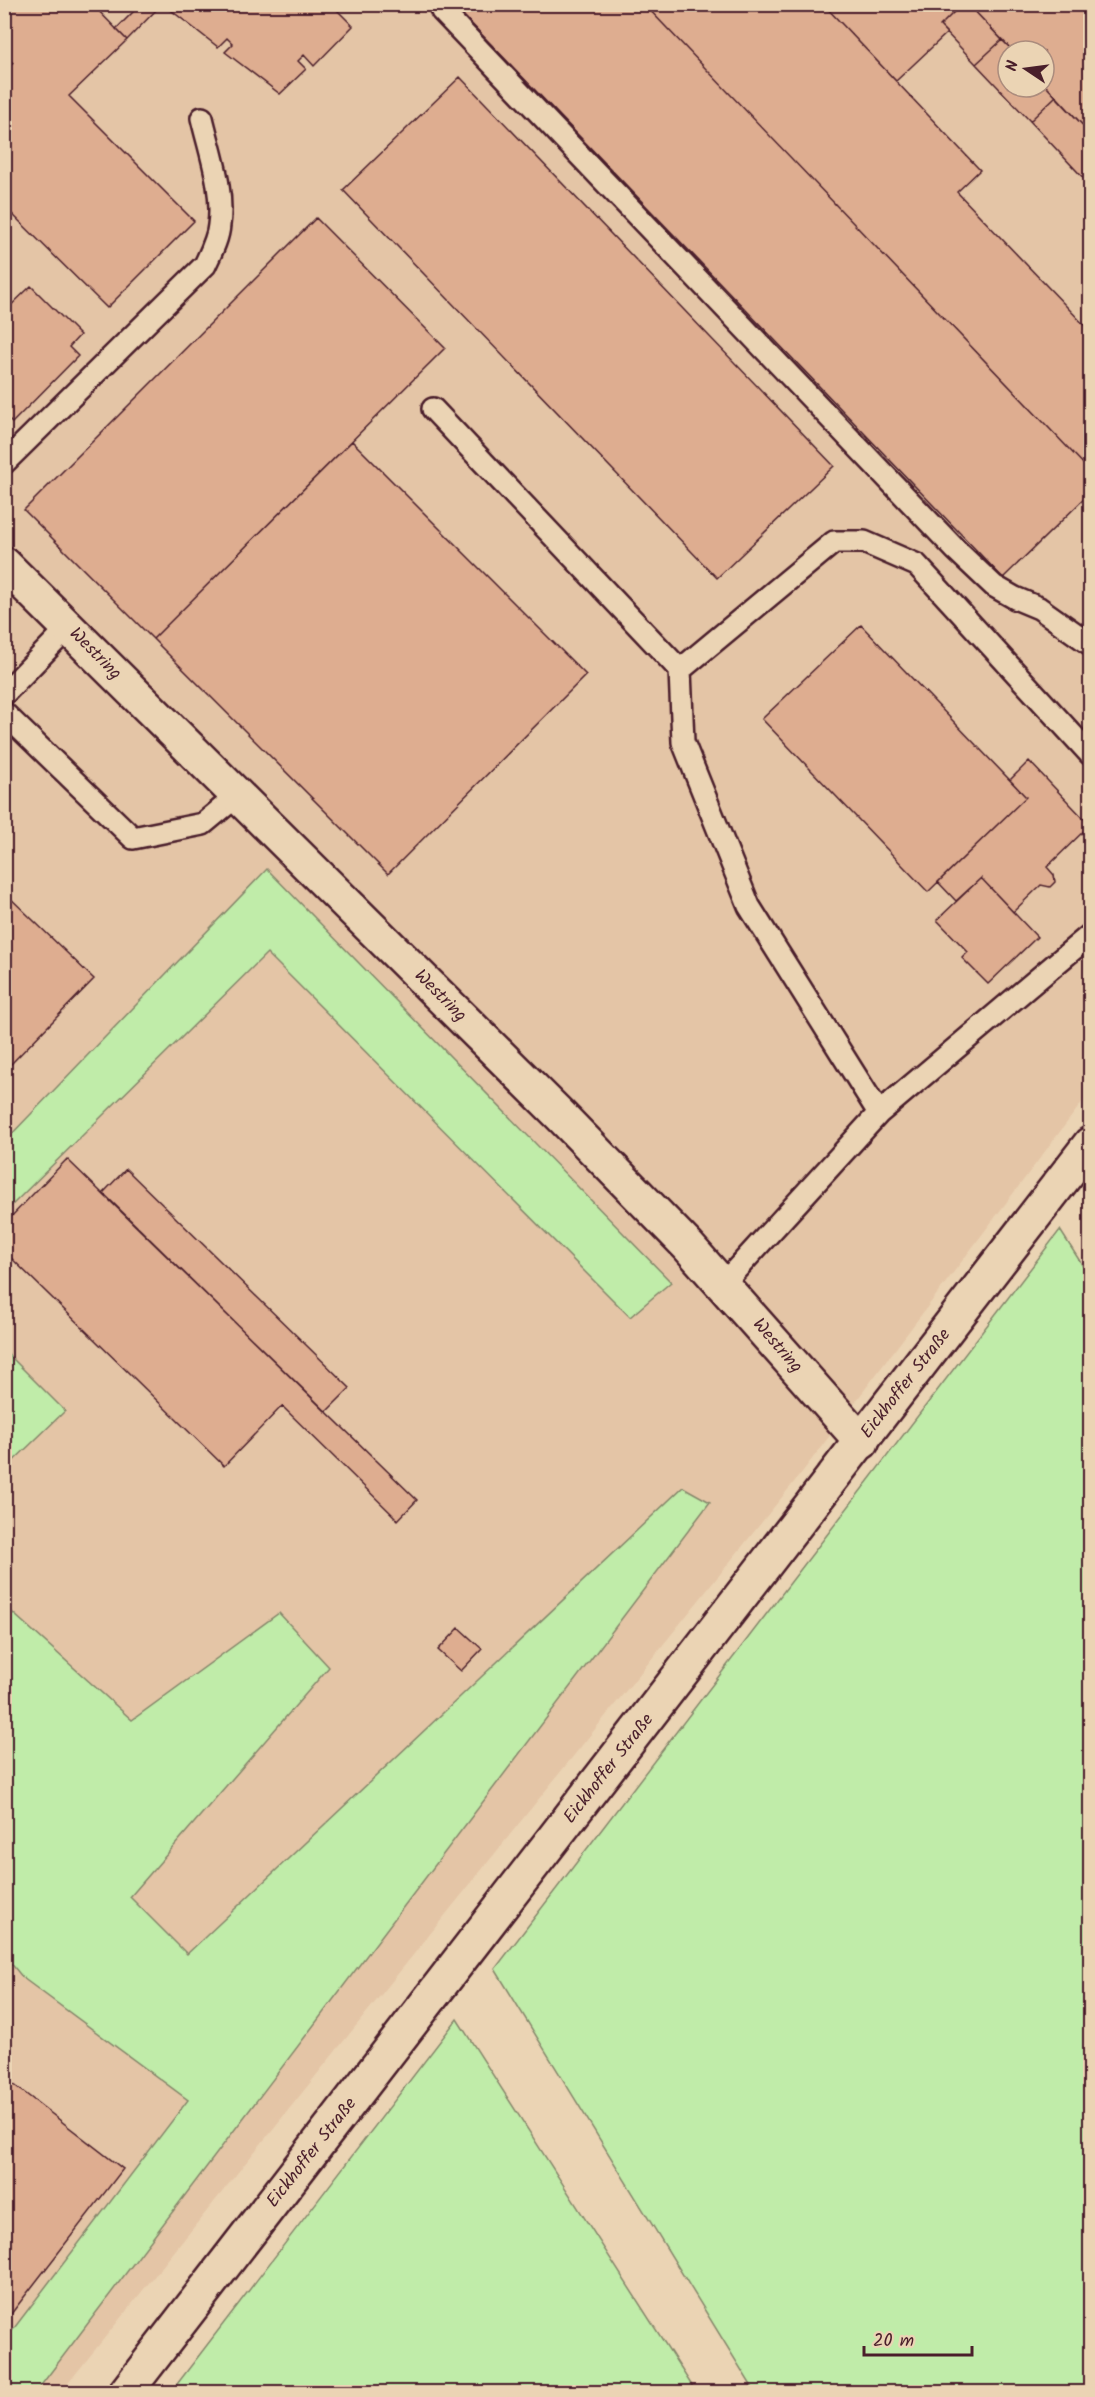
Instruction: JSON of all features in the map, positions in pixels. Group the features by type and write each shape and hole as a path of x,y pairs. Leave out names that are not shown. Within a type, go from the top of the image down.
{"main road":[{"name":"Westring","path":"4,564 560,1115 688,1246 862,1442"},
{"name":"Eickhoffer Straße","path":"126,2392 1090,1144"}],"lane":[{"path":"439,4 442,11 466,37 956,550 994,586 1040,608 1090,644"},
{"path":"4,463 205,265 214,247 219,226 219,204 202,118"},
{"path":"433,409 680,670 683,742 749,906 879,1113"},
{"path":"680,670 834,542 864,542 917,565 1090,754"},
{"path":"4,694 68,627"},
{"path":"4,713 133,838 203,824 238,795"},
{"path":"723,1284 879,1113 1090,934"}],"shaded area":[{"path":"5,5 1090,5 1090,1092 803,1471 61,2392 5,2392"}],"green space":[{"path":"267,869 671,1282 630,1317 267,953 5,1212 5,1141"},
{"path":"1060,1230 1090,1277 1090,2392 755,2392 495,1969"},
{"path":"5,1351 65,1411 5,1469"},
{"path":"683,1487 710,1502 36,2392 5,2392 5,2340 188,2100 23,1978 5,1956 5,1606 132,1720 279,1613 329,1667 130,1897 187,1954"},
{"path":"457,2019 696,2392 171,2392"}],"building":[{"path":"4,4 92,4 127,40 69,96 194,221 107,308 4,206 4,71 13,63 4,54"},
{"path":"137,4 162,4 127,40 116,29 139,6"},
{"path":"163,4 331,4 353,26 314,66 304,55 298,61 306,69 280,94 225,52 233,44 227,38 218,47"},
{"path":"474,4 644,4 1090,471 1090,493 1003,578 463,15"},
{"path":"644,4 823,4 980,170 957,192 1090,331 1090,471"},
{"path":"823,4 962,4 940,26 947,33 896,81"},
{"path":"962,4 968,4 1001,39 996,39 996,46 976,64 940,26"},
{"path":"968,4 1090,4 1090,133 1056,97 1056,39 1002,39"},
{"path":"996,46 996,85 976,64"},
{"path":"460,77 834,466 717,578 343,190"},
{"path":"1056,96 1090,133 1090,185 1030,121 1053,99 1056,99"},
{"path":"1009,99 1053,99 1030,121"},
{"path":"316,218 445,348 153,639 24,510"},
{"path":"31,286 80,335 69,347 78,356 12,423 4,415 4,312"},
{"path":"352,441 586,675 388,874 153,639"},
{"path":"861,625 1026,797 928,892 762,719"},
{"path":"1029,761 1090,825 1047,867 1054,875 1055,882 1050,887 1041,885 1013,912 981,878 956,901 938,882 1026,797 1010,780"},
{"path":"981,878 1037,937 988,984 962,958 968,952 937,920"},
{"path":"4,892 94,979 10,1065 4,1060"},
{"path":"67,1159 417,1500 398,1520 282,1406 224,1466 4,1251 4,1224"},
{"path":"126,1169 350,1388 326,1412 103,1193"},
{"path":"459,1628 482,1649 461,1671 438,1650"},
{"path":"4,2077 123,2169 4,2323"}]}
